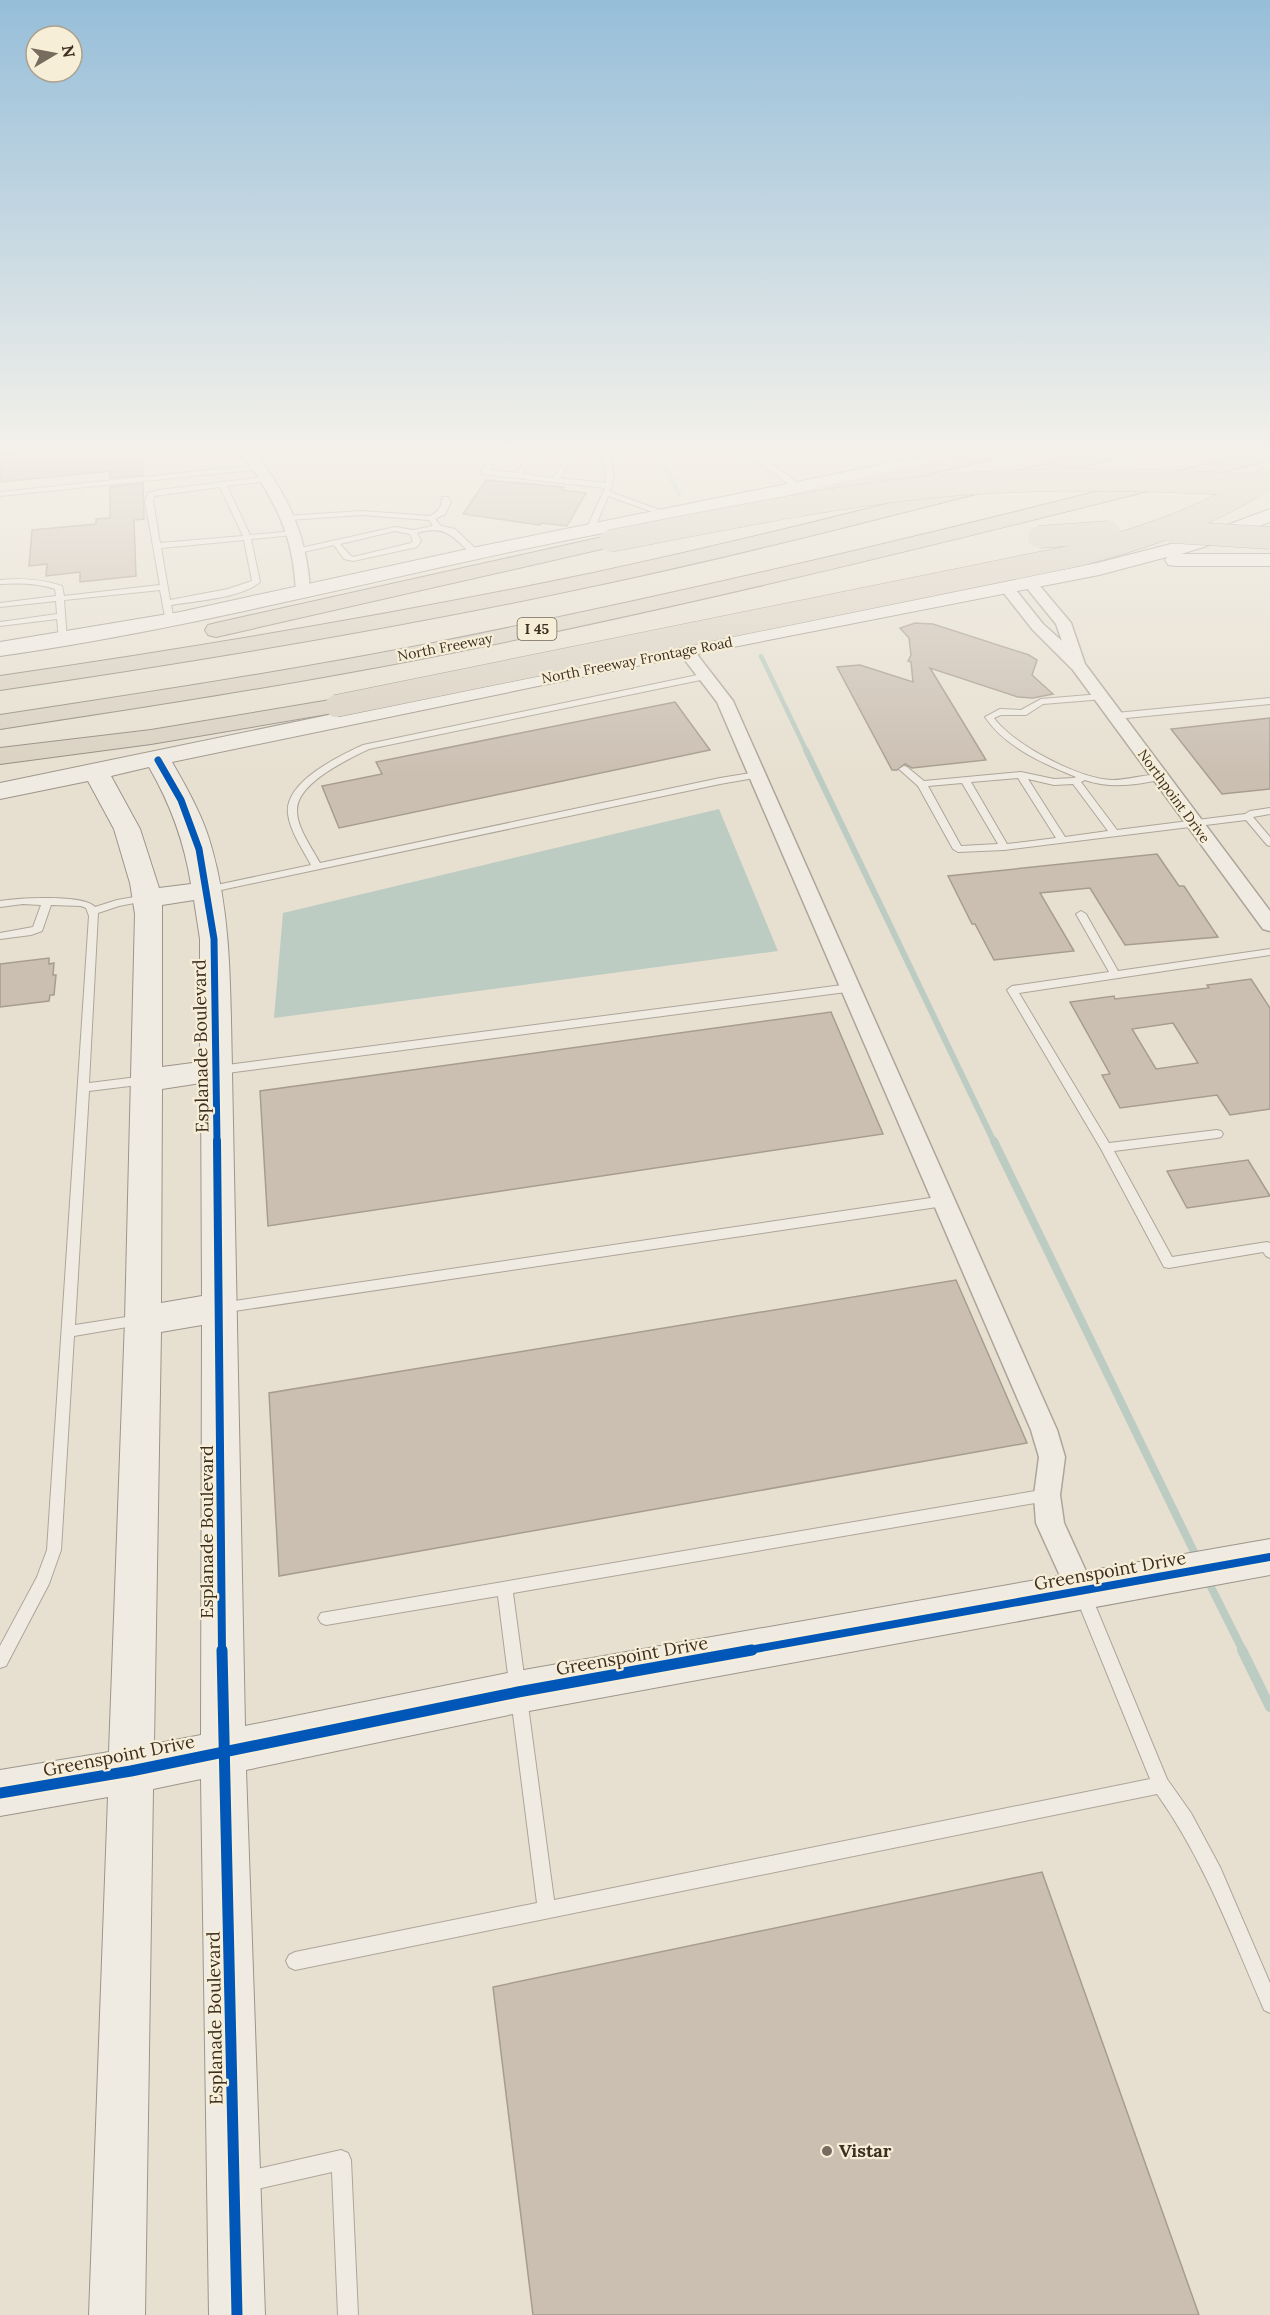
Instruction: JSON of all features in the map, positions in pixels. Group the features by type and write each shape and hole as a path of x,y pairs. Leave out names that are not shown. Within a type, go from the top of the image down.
{"highway":[{"path":"0,675 282,615 504,559"},
{"path":"0,683 341,630 587,580 677,559"},
{"name":"North Freeway","path":"0,702 312,653 485,621 757,559"},
{"name":"North Freeway","path":"0,723 262,681 501,636 714,590 841,559"},
{"path":"0,723 255,695 477,659 727,606 923,559"},
{"path":"0,756 151,737 336,706 1059,559"},
{"path":"0,769 263,734"}],"street":[{"path":"301,559 303,593"},
{"path":"0,649 63,640 168,612 303,593 453,559"},
{"name":"North Freeway Frontage Road","path":"0,790 158,760 263,734 1142,559"},
{"path":"1132,562 1199,559"},
{"path":"1247,559 1270,560"},
{"name":"Northpoint Drive","path":"1029,582 1063,623 1079,667"},
{"name":"Northpoint Drive","path":"1006,587 1038,627 1079,667 1270,925"},
{"path":"686,651 724,701 1044,1430 1052,1457 1047,1495 1050,1523 1081,1591"},
{"name":"Esplanade Boulevard","path":"158,760 181,801 199,849 214,939 218,1070 223,1751 237,2315"},
{"path":"96,773 127,829 138,858 149,914 143,1320 117,2315"},
{"path":"146,898 207,890"},
{"path":"147,1080 218,1070"},
{"path":"143,1320 220,1308"},
{"name":"Greenspoint Drive","path":"0,1793 131,1771 518,1692 1269,1557"}],"lane":[{"path":"159,559 168,612 253,586 256,582 251,559"},
{"path":"0,582 23,580 46,583 59,588 63,640"},
{"path":"0,605 163,587"},
{"path":"0,624 61,616"},
{"path":"317,867 292,813 293,801 303,787 345,757 366,747 707,676"},
{"path":"1101,697 1041,702 1023,713 1000,712 989,717 992,724 1015,742 1080,779 1114,833"},
{"path":"1116,716 1270,701"},
{"path":"904,769 922,784 958,849 1004,847 1195,824 1248,817 1253,813 1270,811"},
{"path":"1021,775 1062,839"},
{"path":"922,784 1021,775 1058,784 1080,779 1103,782 1160,777"},
{"path":"207,890 720,781 757,776"},
{"path":"965,780 1004,847"},
{"path":"1248,817 1270,843"},
{"path":"93,911 117,903 146,898"},
{"path":"0,904 47,901 83,903 93,911"},
{"path":"0,936 36,931 47,901"},
{"path":"0,1661 44,1579 54,1550 93,911"},
{"path":"1081,914 1116,976"},
{"path":"1270,952 1012,990 1106,1148 1169,1263 1267,1247 1270,1253"},
{"path":"218,1070 850,988"},
{"path":"84,1088 147,1080"},
{"path":"1106,1148 1217,1134"},
{"path":"220,1308 944,1201"},
{"path":"69,1331 143,1320"},
{"path":"326,1618 1047,1495"},
{"path":"505,1588 547,1910"},
{"path":"1081,1591 1161,1785 1185,1820 1215,1873 1270,2004"},
{"path":"295,1961 1161,1785"},
{"path":"234,2184 341,2160 348,2315"}],"shaded area":[{"path":"719,809 778,951 274,1018 283,913"}],"building":[{"path":"30,559 135,559 136,576 80,582 80,572 46,576 47,564 29,566"},
{"path":"915,623 933,624 1029,655 1037,660 1032,675 1053,694 1033,698 1018,697 930,668 986,760 912,768 905,764 897,770 892,770 837,667 860,665 913,682 911,662 908,661 911,655 909,638 900,628"},
{"path":"675,702 710,750 339,828 322,786 382,774 376,762"},
{"path":"1270,718 1270,789 1222,794 1171,729"},
{"path":"1157,854 1179,886 1184,886 1218,937 1125,945 1090,888 1040,893 1074,951 994,960 975,924 972,924 948,876"},
{"path":"49,958 49,964 54,963 53,975 56,975 54,995 50,995 49,1001 0,1007 0,964"},
{"path":"1251,979 1270,1008 1270,1109 1230,1115 1217,1095 1120,1108 1102,1075 1110,1074 1070,1002 1209,988 1207,985","holes":["1173,1023 1198,1063 1156,1069 1132,1029"]},
{"path":"831,1012 883,1134 268,1226 260,1091"},
{"path":"1248,1160 1270,1196 1187,1208 1167,1171"},
{"path":"956,1280 1027,1443 279,1576 269,1393"},
{"name":"Vistar","path":"1042,1872 1199,2315 533,2315 493,1987"}],"waterway":[{"path":"761,656 807,752"},
{"path":"806,750 994,1142"},
{"path":"994,1141 1197,1558"},
{"path":"1207,1579 1243,1651"},
{"path":"1242,1650 1270,1707"}],"cycle path":[{"path":"158,760 181,800 199,849 214,939 220,1308 223,1751 237,2315"},
{"path":"0,1793 131,1771 518,1692 1270,1557"}],"place":[{"name":"Vistar","path":"827,2151"}]}
